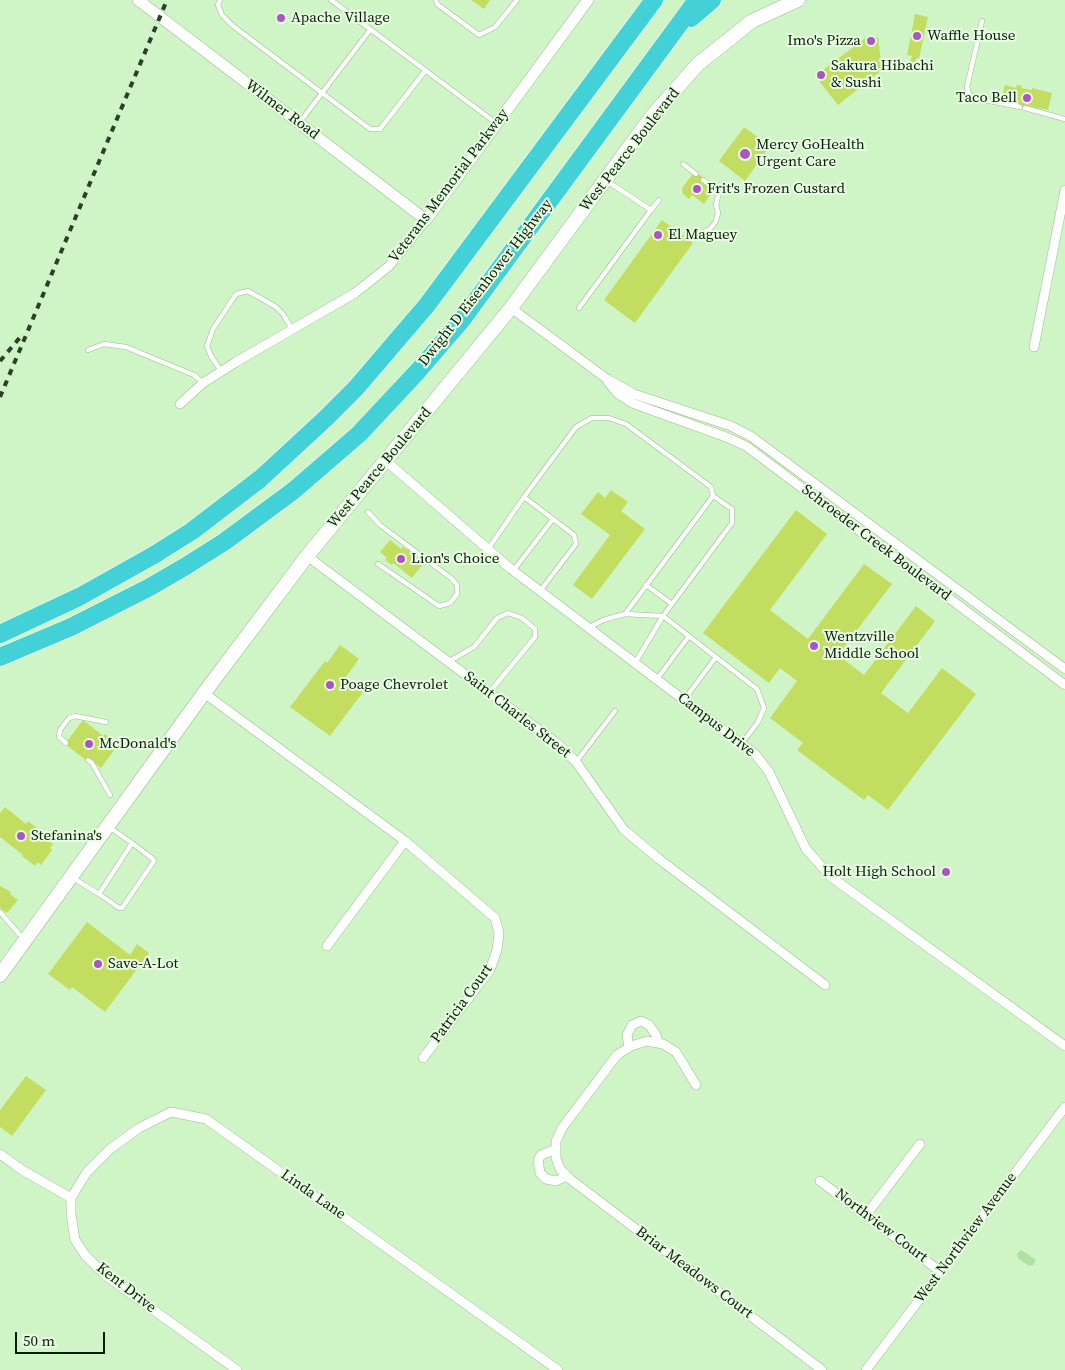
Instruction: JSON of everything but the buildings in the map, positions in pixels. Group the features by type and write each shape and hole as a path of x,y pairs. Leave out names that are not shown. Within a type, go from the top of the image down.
{"highway":[{"path":"0,634 79,597 184,536 260,479 313,432 356,388 427,305 654,0"},
{"name":"Dwight D Eisenhower Highway","path":"0,657 48,637 110,607 186,566 230,537 293,491 358,434 418,371 460,321 697,0"},
{"path":"669,39 712,0"}],"main road":[{"name":"West Pearce Boulevard","path":"0,975 204,692 307,556 511,308 652,116 698,64 752,22 798,0"}],"street":[{"name":"Wilmer Road","path":"138,0 426,220"},
{"name":"Veterans Memorial Parkway","path":"180,404 203,383 355,293 389,266 426,220 497,124 582,2"},
{"path":"1034,347 1065,190"},
{"name":"Schroeder Creek Boulevard","path":"511,308 607,380 634,394 731,426 752,437 1065,669"},
{"name":"Schroeder Creek Boulevard","path":"607,380 617,393 632,403 746,446 1065,686"},
{"path":"676,420 680,410"},
{"name":"Campus Drive","path":"386,461 513,571 755,754 770,772 806,850 831,877 1065,1046"},
{"name":"Saint Charles Street","path":"307,556 558,744 576,762 624,830 658,859 825,985"},
{"name":"Patricia Court","path":"204,692 405,841 496,918 500,933 498,950 490,970 423,1058"},
{"path":"327,946 405,841"},
{"path":"629,1047 628,1035 632,1025 641,1021 649,1025 656,1035 658,1043"},
{"path":"567,1176 556,1180 546,1179 540,1173 538,1160 541,1155 556,1148 556,1141 562,1128 617,1055 629,1047 647,1041 663,1044 676,1052 696,1085"},
{"name":"West Northview Avenue","path":"866,1370 1065,1106"},
{"name":"Linda Lane","path":"71,1198 87,1172 110,1149 139,1128 171,1112 206,1119 558,1370"},
{"path":"866,1215 920,1144"},
{"name":"Briar Meadows Court","path":"556,1148 556,1158 560,1169 567,1176 822,1370"},
{"path":"0,1154 22,1170 71,1198"},
{"name":"Northview Court","path":"820,1181 941,1272"},
{"name":"Kent Drive","path":"71,1198 71,1214 75,1240 85,1255 106,1276 237,1370"}],"lane":[{"path":"220,0 218,5 222,15 233,26 370,129 380,129 425,71"},
{"path":"331,0 497,124"},
{"path":"436,0 437,4 480,35 496,27 517,0"},
{"path":"982,21 967,87 969,94 975,98 1023,107 1065,119"},
{"path":"299,123 370,30"},
{"path":"683,164 696,174"},
{"path":"606,180 651,210"},
{"path":"703,180 719,192 716,205 718,214 716,222 710,229 704,232"},
{"path":"579,308 659,200"},
{"path":"222,372 211,356 207,346 213,328 236,294 248,291 276,307 283,314 292,329"},
{"path":"88,350 104,344 126,346 194,375 203,383"},
{"path":"487,549 576,427 592,418 609,418 626,424 710,486 713,496 732,509 732,523 663,616 635,663"},
{"path":"625,614 713,496"},
{"path":"524,497 574,535 576,544 540,591"},
{"path":"368,512 380,525 452,579 457,585 457,594 450,603 439,606 378,564"},
{"path":"513,571 553,519"},
{"path":"646,585 672,604"},
{"path":"448,662 474,647 497,618 508,613 522,618 535,629 535,637 489,693"},
{"path":"588,628 603,620 625,614 663,616 757,689 764,708 758,722 742,743"},
{"path":"656,679 689,636"},
{"path":"684,700 716,657"},
{"path":"576,762 615,711"},
{"path":"66,743 60,737 60,730 69,718 75,716 106,722"},
{"path":"88,760 92,763 110,795"},
{"path":"71,877 119,908 122,908 154,862 154,859 108,826"},
{"path":"100,894 132,843"},
{"path":"0,912 19,934"}],"green space":[{"path":"1021,1250 1035,1259 1033,1265 1029,1266 1018,1258 1017,1254"}],"railway":[{"path":"0,397 167,0"},
{"path":"0,361 22,335"}],"place":[{"name":"Apache Village","path":"281,18"},
{"name":"Waffle House","path":"917,36"},
{"name":"Imo's Pizza","path":"871,41"},
{"name":"Sakura Hibachi & Sushi","path":"821,75"},
{"name":"Taco Bell","path":"1027,98"},
{"name":"Mercy GoHealth Urgent Care","path":"745,154"},
{"name":"Frit's Frozen Custard","path":"697,189"},
{"name":"El Maguey","path":"658,235"},
{"name":"Lion's Choice","path":"401,559"},
{"name":"Wentzville Middle School","path":"814,646"},
{"name":"Poage Chevrolet","path":"330,685"},
{"name":"McDonald's","path":"89,744"},
{"name":"Stefanina's","path":"21,836"},
{"name":"Holt High School","path":"946,872"},
{"name":"Save-A-Lot","path":"98,964"}]}
